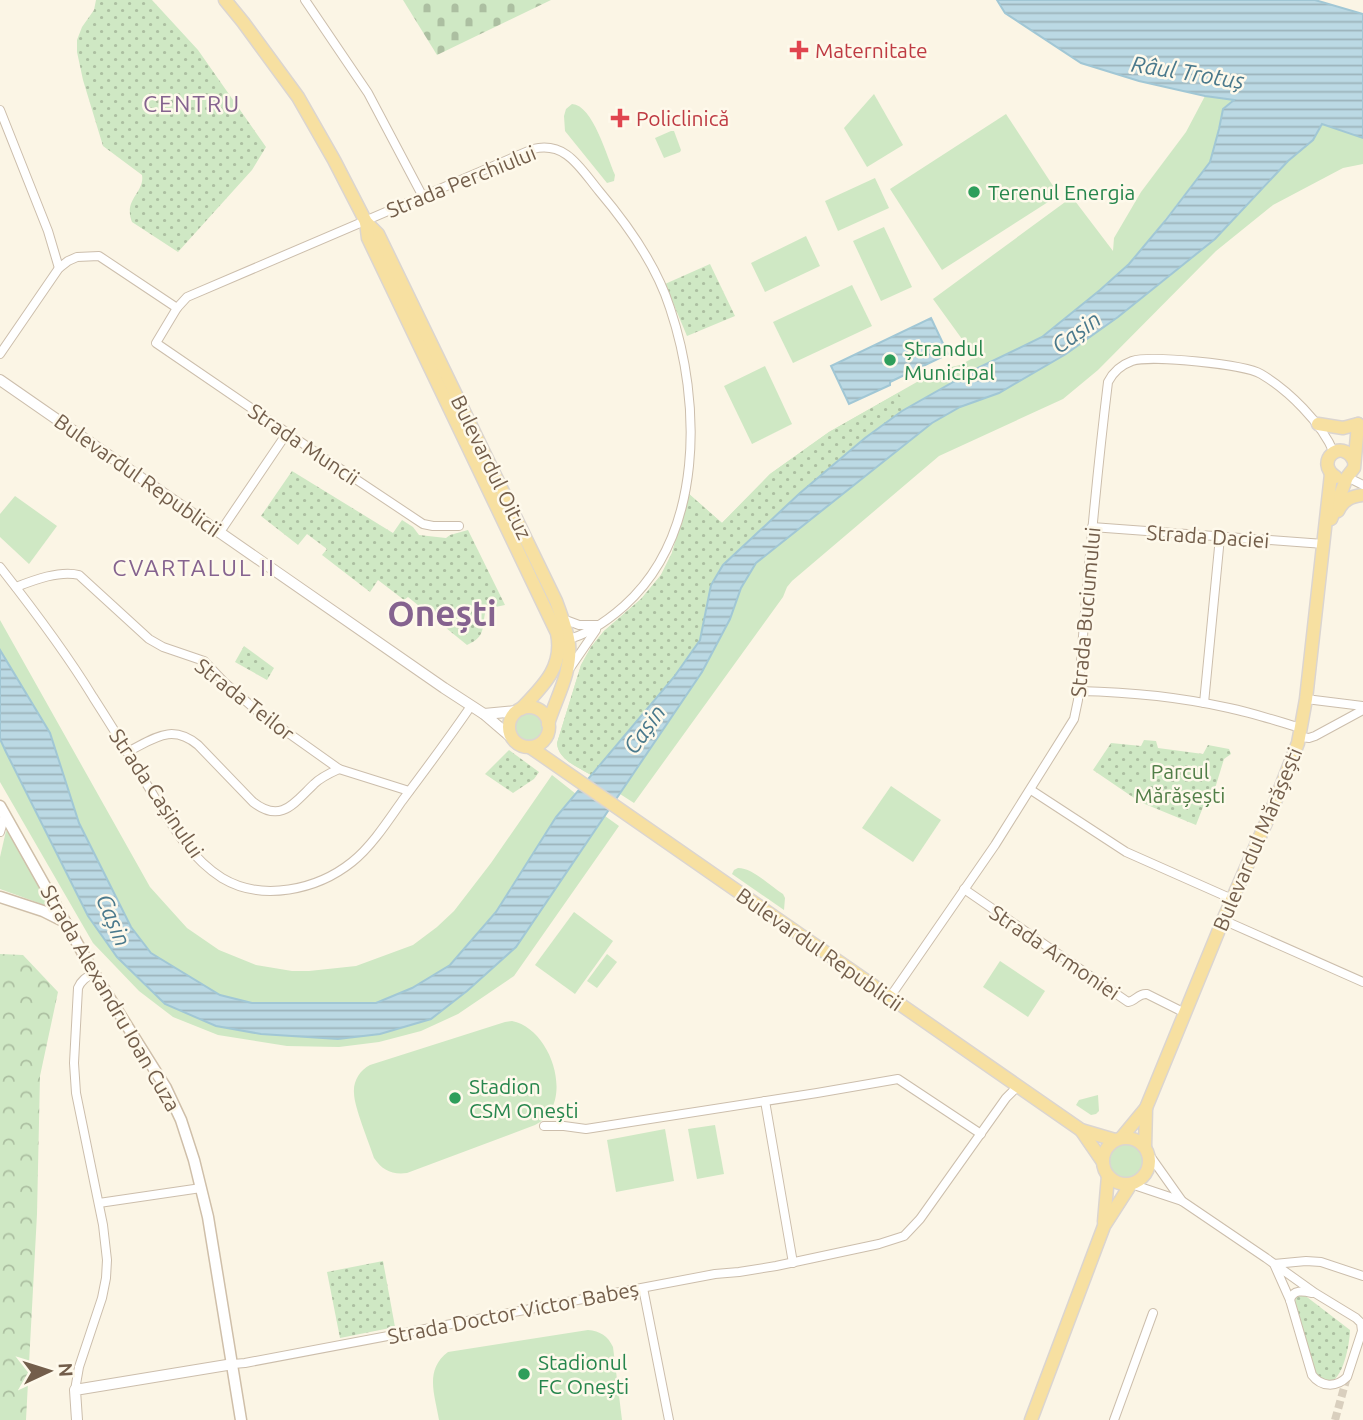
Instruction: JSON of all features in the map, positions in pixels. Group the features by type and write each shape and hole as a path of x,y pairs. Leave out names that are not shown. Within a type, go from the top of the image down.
{"main road":[{"name":"Bulevardul Oituz","path":"225,0 298,97 366,222 378,233 550,603 557,633 564,641"},
{"path":"1318,424 1360,429"},
{"path":"1355,469 1341,478 1331,474 1328,463 1360,429"},
{"path":"1325,537 1355,469 1360,429"},
{"path":"1336,452 1350,453 1355,469"},
{"name":"Bulevardul Mărășești","path":"1119,1139 1146,1108 1223,920 1273,807 1301,732 1331,474"},
{"path":"1325,537 1341,505 1349,498 1363,495"},
{"name":"Bulevardul Oituz","path":"548,729 569,658 564,641 563,619 550,603"},
{"path":"519,710 552,671 564,641"},
{"path":"548,729 539,744 530,747 520,745 512,738 509,723 513,714 526,707 536,709 544,715 548,729 550,748 560,767"},
{"name":"Bulevardul Republicii","path":"530,747 1081,1129"},
{"name":"Strada Alexandru Ioan Cuza","path":"3,810 94,973 173,1102 187,1138 208,1217 241,1420"},
{"path":"0,897 43,911 67,924"},
{"name":"Bulevardul Mărășești","path":"1146,1108 1146,1150"},
{"path":"1081,1129 1119,1139 1135,1139 1146,1150 1149,1166 1138,1181 1131,1184 1120,1183 1108,1176"},
{"path":"1081,1129 1103,1162 1108,1176 1104,1226"},
{"path":"1103,1162 1106,1149 1119,1139"},
{"path":"1031,1420 1104,1226 1131,1184"}],"street":[{"path":"305,0 368,93 422,195"},
{"path":"0,110 48,231 59,268"},
{"name":"Strada Perchiului","path":"177,307 187,298 533,149 555,148 565,153 609,203 632,235 664,291 679,336 688,379 690,458 685,496 671,539 651,576 629,601 600,625 585,634 564,641"},
{"path":"0,355 59,268 77,257 99,256 177,307"},
{"name":"Strada Muncii","path":"177,307 156,343 423,524 437,527 459,526"},
{"name":"Strada Buciumului","path":"890,997 1073,724 1079,691 1092,527 1108,382 1113,374 1121,367 1139,360 1240,367 1258,372 1268,379 1318,424"},
{"name":"Bulevardul Republicii","path":"0,380 484,714 512,738"},
{"path":"1318,424 1336,452"},
{"path":"220,532 287,433"},
{"path":"1355,469 1363,485"},
{"name":"Strada Daciei","path":"1092,527 1220,537 1325,537"},
{"path":"1204,703 1220,537"},
{"name":"Strada Cașinului","path":"0,567 51,632 167,816 201,861 226,880 241,886 279,890 307,886 328,878 343,868 359,855 410,791 471,706"},
{"name":"Strada Teilor","path":"16,587 48,577 79,575 142,634 163,647 204,661 256,710 339,769 410,791"},
{"path":"563,619 585,626 600,625"},
{"name":"Strada Perchiului","path":"566,675 600,625"},
{"path":"1079,691 1130,693 1231,708 1301,732 1307,738 1363,708"},
{"path":"1306,699 1363,708"},
{"path":"484,714 519,710"},
{"path":"127,752 162,735 188,737 253,802 262,809 273,811 291,807 318,780 339,769"},
{"path":"1031,790 1126,852 1232,899"},
{"path":"0,832 3,810"},
{"name":"Strada Armoniei","path":"964,889 1128,1002 1147,994 1185,1013"},
{"path":"1223,920 1363,982"},
{"path":"77,1420 75,1391 79,1367 106,1278 107,1251 75,1076 78,988 80,983 94,973"},
{"path":"544,1126 586,1129 900,1079 981,1134"},
{"name":"Strada Doctor Victor Babeș","path":"233,1364 715,1274 793,1263 880,1244 904,1236 920,1219 1006,1098 1018,1086"},
{"path":"765,1101 793,1263"},
{"path":"1146,1150 1182,1200"},
{"path":"1131,1184 1182,1200 1274,1264 1315,1293 1356,1318 1363,1330 1345,1379 1333,1385 1320,1383 1312,1375 1290,1300 1274,1264"},
{"path":"99,1203 201,1188"},
{"path":"1274,1264 1321,1262 1363,1276"},
{"path":"643,1288 669,1420"},
{"path":"1290,1300 1294,1293 1300,1291 1315,1293"},
{"path":"1114,1420 1153,1313"},
{"path":"75,1391 233,1364"}],"green space":[{"path":"96,0 152,0 198,50 266,147 252,170 178,252 132,222 130,207 140,187 142,175 103,146 77,52 77,40 94,10"},
{"path":"403,0 551,0 437,55"},
{"path":"874,94 903,145 867,167 844,128"},
{"path":"1205,96 1235,100 1219,129 1210,162 1129,264 1042,337 978,368 902,411 800,493 674,677 591,775 565,758 557,743 581,665 604,631 641,599 661,575 672,553 689,494 722,523 770,474 829,432 938,370 960,365 975,357 933,299 1072,197 1113,251 1114,238 1141,192 1186,132"},
{"path":"572,104 580,107 593,122 615,175 614,181 607,183 565,131 564,116 566,109"},
{"name":"Terenul Energia","path":"1006,114 1059,195 942,270 890,189"},
{"path":"1323,124 1363,138 1363,164 1343,168 1273,205 1216,251 1098,370 1063,399 939,456 792,581 634,803 620,794 702,672 730,619 741,588 756,563 932,423 960,407 999,393 1066,354 1118,317 1170,276 1313,140"},
{"path":"674,131 681,150 664,158 655,138"},
{"path":"875,178 889,208 838,231 825,201"},
{"path":"884,227 912,287 881,301 853,241"},
{"path":"806,236 820,266 765,292 751,263"},
{"path":"710,264 735,316 687,336 665,284"},
{"path":"852,285 872,326 793,363 773,322"},
{"path":"765,366 792,424 752,444 724,386"},
{"path":"898,393 908,408 865,438 800,493 674,677 591,775 565,758 557,743 581,665 604,631 641,599 661,575 672,553 689,494 722,523 770,474 829,432"},
{"path":"292,471 393,533 402,520 419,535 446,538 468,530 505,605 486,609 480,635 467,645 408,597 404,600 378,580 370,592 322,555 327,549 307,534 298,545 261,516"},
{"path":"15,496 57,526 29,564 0,537 0,514"},
{"path":"0,620 150,887 187,928 219,950 256,965 292,971 356,966 413,945 454,911 552,775 576,794 556,817 496,912 450,965 412,988 376,1003 252,1003 220,995 151,953 131,927 79,823 50,733 0,650"},
{"path":"244,646 274,668 267,680 235,662"},
{"path":"529,707 543,713 549,727 543,741 529,747 515,741 509,727 515,713"},
{"path":"0,739 88,916 117,957 216,1026 261,1034 338,1039 380,1034 431,1019 516,947 605,816 619,826 514,976 458,1014 421,1031 379,1042 339,1047 287,1046 218,1035 173,1017 139,991 93,943 0,782"},
{"name":"Parcul Mărășești","path":"1144,740 1156,741 1158,748 1203,754 1208,745 1229,749 1231,754 1224,759 1213,795 1205,802 1196,825 1140,802 1093,770 1111,743 1141,746"},
{"path":"509,750 539,772 534,779 513,793 485,774"},
{"path":"891,786 941,820 913,862 862,828"},
{"path":"6,831 50,907 0,889 0,857"},
{"path":"738,868 755,874 783,894 784,910 732,874"},
{"path":"574,912 613,941 575,994 535,965"},
{"path":"0,954 23,955 58,992 40,1076 37,1214 26,1420 0,1420"},
{"path":"607,954 617,962 597,988 587,981"},
{"path":"1000,961 1045,991 1028,1017 983,987"},
{"name":"Stadion CSM Onești","path":"512,1021 526,1027 539,1038 548,1052 557,1086 554,1102 547,1115 535,1125 407,1173 388,1171 380,1166 374,1158 355,1099 354,1089 360,1073 370,1065"},
{"path":"1098,1095 1099,1111 1096,1114 1091,1115 1076,1105 1079,1100"},
{"path":"715,1125 724,1174 697,1179 688,1129"},
{"path":"665,1129 674,1181 616,1192 607,1140"},
{"path":"1126,1142 1139,1147 1144,1160 1139,1173 1126,1178 1113,1173 1108,1160 1113,1147"},
{"path":"383,1261 395,1327 340,1338 327,1272"},
{"path":"1303,1294 1350,1330 1342,1369 1338,1376 1328,1382 1317,1377 1295,1302 1296,1297"},
{"name":"Stadionul FC Onești","path":"588,1330 603,1335 613,1347 622,1420 439,1420 434,1375 436,1367 448,1352"}],"water":[{"path":"997,0 1315,0 1363,14 1363,138 1322,124 1313,140 1288,161 1215,239 1118,317 1066,354 999,393 960,407 932,423 756,563 741,588 730,619 702,672 516,947 431,1019 380,1034 338,1039 261,1034 216,1026 165,1004 117,957 88,916 6,752 0,739 0,650 50,733 79,823 131,927 151,953 220,995 252,1003 376,1003 412,988 450,965 496,912 556,817 674,677 700,640 711,585 723,565 800,493 865,438 902,411 978,368 1042,337 1100,290 1129,264 1210,162 1223,109 1234,100 1139,81 1081,63 1005,13"},
{"name":"Ștrandul Municipal","path":"931,318 948,354 849,404 831,366"}],"tunnel":[{"path":"1335,1420 1347,1377"}],"place":[{"name":"Maternitate","path":"799,50"},
{"name":"Policlinică","path":"620,118"},
{"name":"Terenul Energia","path":"974,192"},
{"name":"Ștrandul Municipal","path":"890,360"},
{"name":"Stadion CSM Onești","path":"455,1098"},
{"name":"Stadionul FC Onești","path":"524,1374"}],"district":[{"name":"CENTRU","path":"192,103"},
{"name":"CVARTALUL II","path":"194,567"},
{"name":"Onești","path":"442,613"}],"water label":[{"name":"Râul Trotuș","path":"1188,72"},
{"name":"Cașin","path":"1076,332"},
{"name":"Cașin","path":"644,729"},
{"name":"Cașin","path":"114,920"}]}
